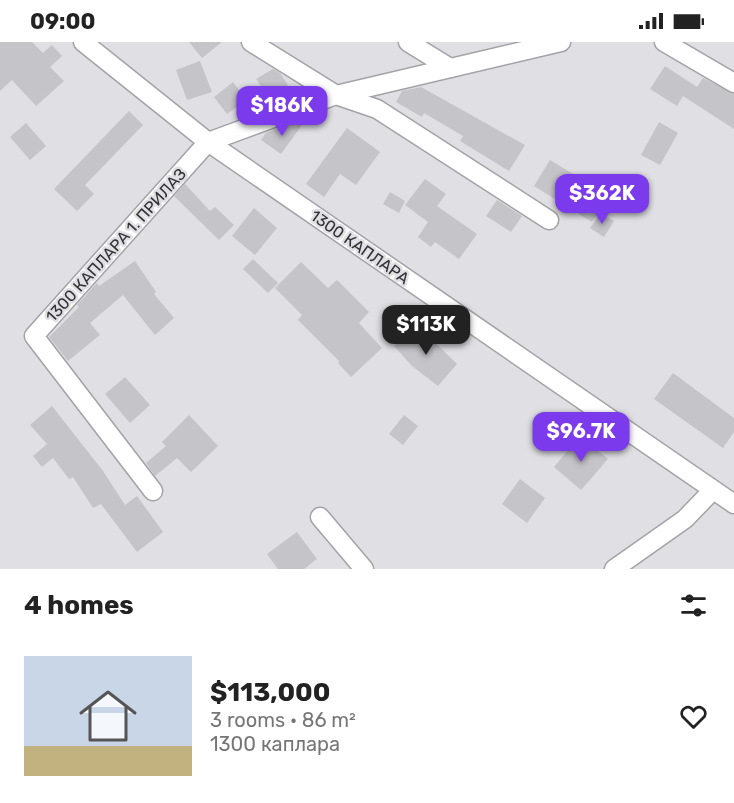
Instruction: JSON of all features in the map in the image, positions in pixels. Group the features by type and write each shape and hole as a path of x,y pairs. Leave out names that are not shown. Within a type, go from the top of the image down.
{"street":[{"name":"1300 КАПЛАРА","path":"83,42 208,142 734,504"},
{"path":"251,42 336,95 377,109 549,220"},
{"path":"408,42 450,68"},
{"path":"208,142 336,95 561,42"},
{"path":"664,42 734,83"},
{"name":"1300 КАПЛАРА 1. ПРИЛАЗ","path":"153,491 34,336 208,142"},
{"path":"614,569 685,519 713,490"},
{"path":"320,517 364,569"}],"building":[{"path":"0,42 32,42 43,53 52,45 62,56 50,67 64,81 36,106 12,80 0,91"},
{"path":"189,42 222,42 202,58"},
{"path":"200,61 212,92 187,100 176,70"},
{"path":"665,66 697,87 703,78 734,94 734,129 683,96 677,106 650,89"},
{"path":"273,69 280,73 288,85 269,98 256,79"},
{"path":"233,82 246,100 227,114 214,97"},
{"path":"421,87 525,145 509,171 460,141 463,136 424,113 422,117 396,102 402,91"},
{"path":"129,111 143,125 85,185 94,194 77,211 54,189"},
{"path":"297,121 302,125 281,154 261,140 266,133"},
{"path":"659,122 678,133 660,165 641,155"},
{"path":"26,123 46,146 30,160 10,137"},
{"path":"347,128 380,152 356,185 340,174 324,197 306,184"},
{"path":"550,160 609,196 592,222 534,186"},
{"path":"425,179 446,194 437,206 477,234 459,259 435,242 431,247 418,237 428,222 405,205"},
{"path":"185,184 210,211 215,207 234,225 219,240 174,196"},
{"path":"390,192 405,201 399,213 383,204"},
{"path":"497,200 522,216 511,232 486,216"},
{"path":"254,208 277,228 255,255 232,236"},
{"path":"600,213 614,221 604,237 590,228"},
{"path":"253,259 278,283 268,293 243,269"},
{"path":"135,261 156,292 154,294 174,318 155,335 123,295 90,323 100,335 68,361 49,337 79,307 77,305 97,283 99,286"},
{"path":"301,262 328,288 337,280 369,312 359,323 382,348 351,377 338,363 339,361 298,320 302,315 275,288"},
{"path":"417,325 457,364 438,386 412,366 394,346"},
{"path":"673,373 734,418 734,432 723,448 654,399"},
{"path":"125,377 150,405 130,423 105,394"},
{"path":"52,406 103,471 125,505 137,496 163,532 137,552 101,504 93,508 73,477 69,479 53,458 42,467 33,456 47,444 30,425"},
{"path":"189,415 218,446 191,472 177,458 155,476 146,463 166,446 162,442"},
{"path":"404,415 418,426 403,445 389,434"},
{"path":"580,436 608,459 581,490 554,467"},
{"path":"520,479 545,498 527,523 502,504"},
{"path":"297,532 317,559 304,569 278,569 267,554"}]}
